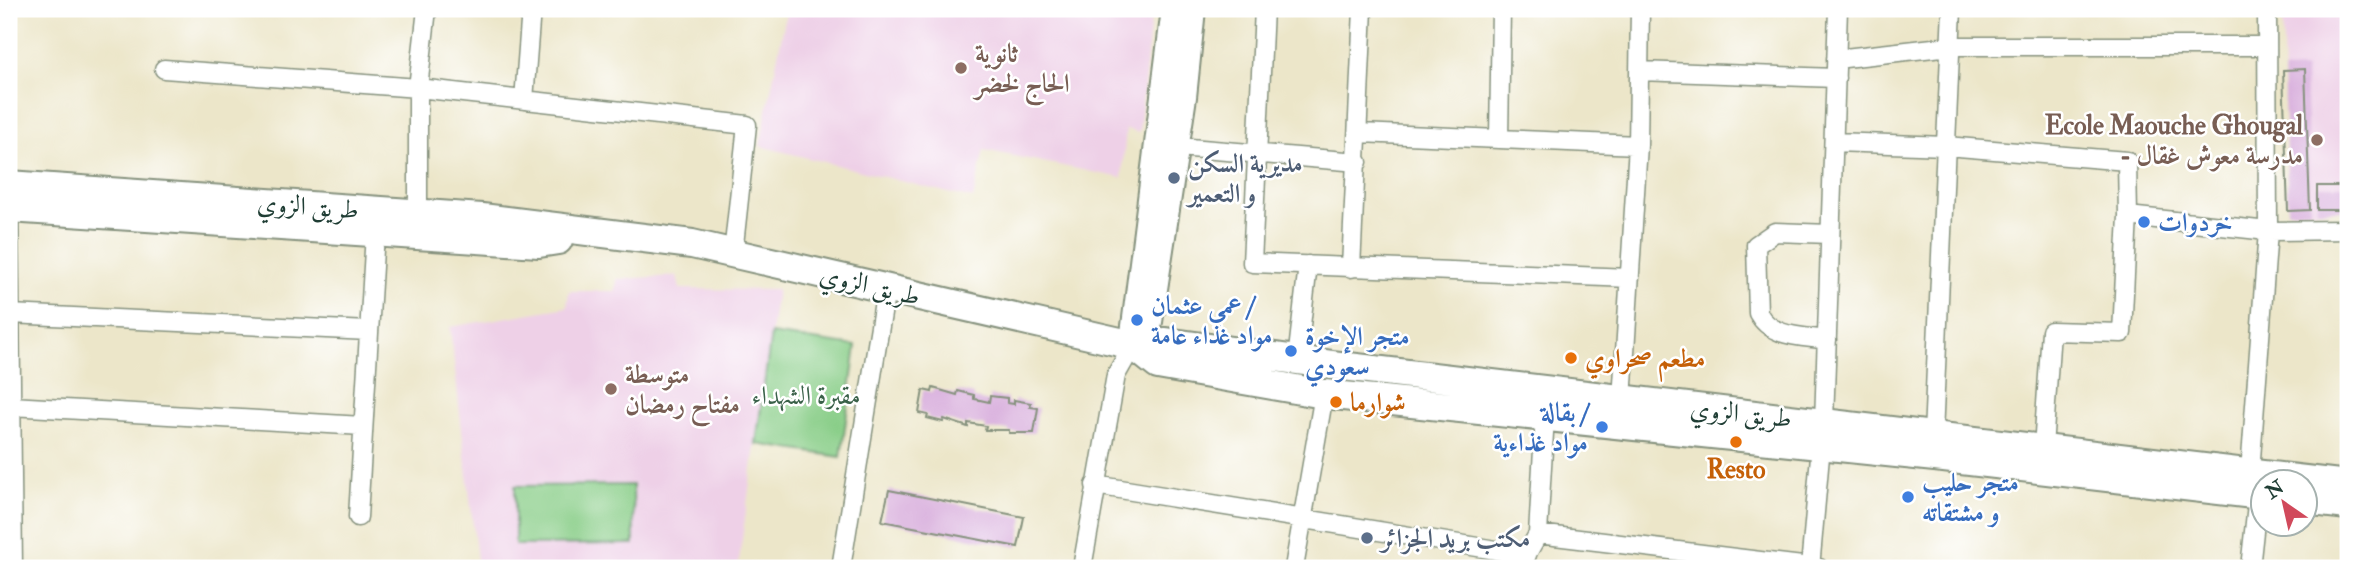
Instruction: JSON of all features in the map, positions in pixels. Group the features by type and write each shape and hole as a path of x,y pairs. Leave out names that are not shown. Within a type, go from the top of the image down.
{"main road":[{"name":"طريق الزوي","path":"9,185 417,225 547,224 692,244 1133,345 1166,342 1622,400 1823,433 2248,486"},
{"name":"طريق الزوي","path":"9,208 375,233 417,225"},
{"name":"طريق الزوي","path":"1133,345 1158,365 1324,394 1545,416 1823,433 1933,435 2043,448 2248,485"},
{"name":"طريق الزوي","path":"2318,486 2348,485"},
{"path":"2318,502 2348,505"}],"street":[{"path":"417,225 418,88 427,9"},
{"path":"524,100 531,9"},
{"path":"1166,146 1174,9"},
{"path":"1082,568 1116,375 1133,345 1133,322 1193,9"},
{"path":"1264,9 1252,262 1630,278"},
{"path":"1351,268 1360,133 1363,9"},
{"path":"1499,139 1501,9"},
{"path":"1622,400 1638,145 1640,9"},
{"path":"1538,534 1813,568 1823,433 1838,9"},
{"path":"1933,435 1952,9"},
{"path":"2258,468 2268,231 2267,9"},
{"path":"1836,59 1951,46 2267,47"},
{"path":"164,69 418,88 747,125 733,254"},
{"path":"1639,71 1836,78"},
{"path":"1360,133 1638,145"},
{"path":"1833,142 1946,146 2127,161 2128,216 2122,333 2051,331 2043,448"},
{"path":"1166,146 1257,156 1358,162"},
{"path":"9,198 13,568"},
{"path":"2128,216 2268,231 2348,230"},
{"path":"1827,340 1772,331 1763,323 1758,313 1756,245 1775,232 1830,234"},
{"path":"358,517 375,233"},
{"path":"1297,360 1308,265"},
{"path":"841,568 886,289"},
{"path":"10,314 369,331"},
{"path":"1294,568 1324,394"},
{"path":"11,406 363,426"},
{"path":"1096,485 1303,518 1523,562 1538,534 1545,416"},
{"path":"2250,568 2253,538"}],"shaded area":[{"name":"ثانوية الحاج لخضر","path":"787,9 1152,9 1139,133 1126,129 1122,178 984,150 973,199 760,146"},
{"name":"Ecole Maouche Ghougal - مدرسة معوش غقال","path":"2282,9 2348,9 2348,210 2288,211"},
{"name":"متوسطة مفتاح رمضان","path":"677,276 680,289 777,290 738,568 478,568 450,327 567,307 569,291 616,291 617,279"}],"green space":[{"name":"مقبرة الشهداء","path":"771,334 856,346 841,457 756,444"},
{"path":"633,485 634,544 515,545 515,486"}],"building":[{"path":"2305,69 2310,210 2288,211 2283,70"},
{"path":"2317,186 2347,186 2347,210 2317,210"},
{"path":"933,388 957,395 958,391 974,395 974,399 989,402 990,396 1007,398 1007,403 1014,404 1014,400 1031,403 1030,407 1038,408 1034,433 985,430 986,426 968,423 968,427 944,419 943,422 927,418 928,415 919,413 923,390 932,392"},
{"path":"889,490 1024,517 1018,547 882,521"}],"place":[{"name":"ثانوية الحاج لخضر","path":"961,68"},
{"name":"Ecole Maouche Ghougal - مدرسة معوش غقال","path":"2317,140"},
{"name":"مديرية السكن و التعمير","path":"1174,178"},
{"name":"خردوات","path":"2144,222"},
{"name":"عمي عثمان / مواد غذاء عامة","path":"1137,320"},
{"name":"متجر الإخوة سعودي","path":"1291,351"},
{"name":"مطعم صحراوي","path":"1571,358"},
{"name":"متوسطة مفتاح رمضان","path":"611,389"},
{"name":"شوارما","path":"1336,402"},
{"name":"بقالة / مواد غذاءية","path":"1602,427"},
{"name":"Resto","path":"1736,442"},
{"name":"متجر حليب و مشتقاته","path":"1908,497"},
{"name":"مكتب بريد الجزائر","path":"1367,538"}]}
